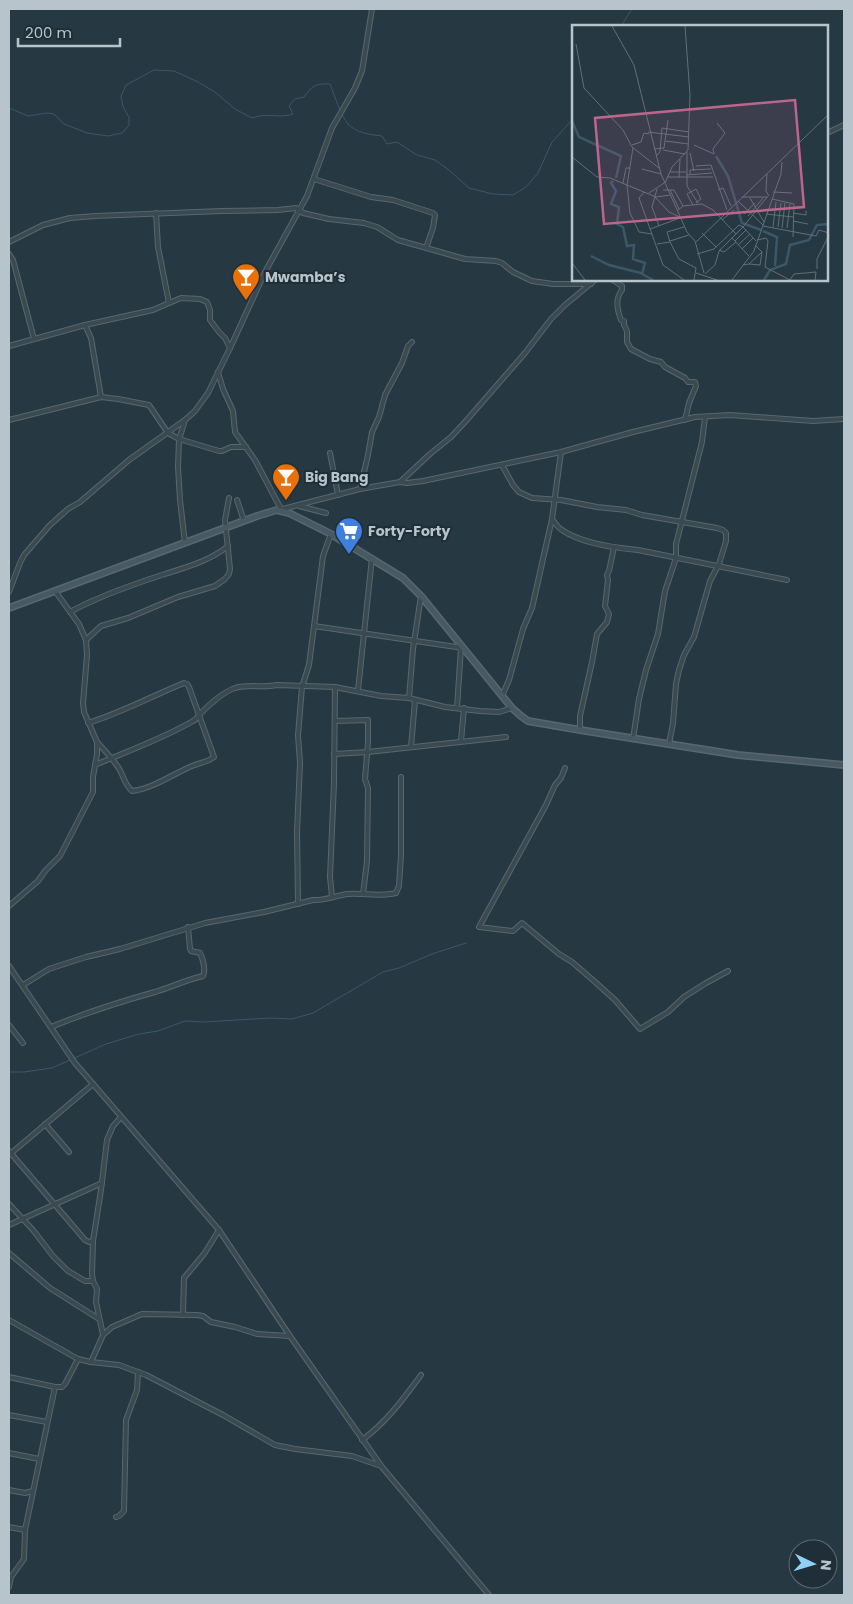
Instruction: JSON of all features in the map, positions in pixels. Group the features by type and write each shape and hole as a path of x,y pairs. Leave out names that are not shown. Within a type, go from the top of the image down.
{"street":[{"path":"9,592 24,555 50,525 129,460 185,420 200,404 230,348 264,272 307,196 332,128 355,88 362,71 372,9"},
{"path":"828,133 844,125"},
{"path":"314,179 371,197 393,200 432,212 435,215 426,248"},
{"path":"9,242 43,225 70,218 296,208 329,219 364,223 377,227 398,240 433,251 464,259 496,261 532,281 553,284 591,284"},
{"path":"156,213 158,247 169,302"},
{"path":"9,254 13,260 34,339"},
{"path":"400,482 465,422 525,354 551,319 594,281"},
{"path":"614,281 622,286 622,290 618,295 617,310 620,320 624,321 627,331 627,342 631,348 650,359 661,362 665,367 685,378 688,382 695,382 696,386 688,403 685,420"},
{"path":"9,346 85,325 153,310 169,302 185,298 200,299 207,302 210,310 210,320 218,332 225,338 230,348"},
{"path":"85,325 91,338 101,397"},
{"path":"360,489 372,432 379,417 385,395 402,363 408,346 412,342"},
{"path":"218,372 233,411 235,432 255,460 279,510 331,534 403,578 421,596 502,696 521,716 528,720 580,730 738,755 844,764"},
{"path":"9,420 101,397 118,398 148,404 168,433 179,439 219,451 231,447 246,447"},
{"path":"9,608 244,521 360,489 400,482 423,481 502,465 705,416 730,415 813,421 844,420"},
{"path":"633,739 639,699 658,634 666,591 676,558 676,544 702,442 705,416"},
{"path":"185,420 179,439 180,500 185,543"},
{"path":"502,696 509,680 523,629 532,608 552,519 561,452"},
{"path":"330,453 338,495"},
{"path":"502,465 519,492 532,498 555,500 597,508 626,510 642,515 717,528 726,533 726,541 710,581 692,642 684,655 679,670 669,744"},
{"path":"86,640 101,626 128,618 178,597 214,586 229,574 225,520 229,498"},
{"path":"238,500 244,521"},
{"path":"297,506 326,513"},
{"path":"552,519 561,530 574,537 614,547 718,565 787,580"},
{"path":"298,904 297,832 300,763 298,735 302,687 309,665 323,556 331,534"},
{"path":"70,612 114,592 213,557 228,546"},
{"path":"580,730 582,708 597,634 607,622 609,614 605,606 607,575 614,547"},
{"path":"358,690 372,558"},
{"path":"55,591 84,632 87,654 83,703 88,723 97,742 111,758 127,786 132,791 148,786 191,766 208,761 214,755 189,687 184,683 113,715 88,723"},
{"path":"409,698 414,640 421,596"},
{"path":"314,626 462,647"},
{"path":"457,708 462,647"},
{"path":"95,765 152,741 195,720 217,699 234,688 259,685 335,687 358,690 380,696 409,698 445,707 499,712 512,708"},
{"path":"332,896 330,877 335,687"},
{"path":"411,747 416,700"},
{"path":"461,741 464,708"},
{"path":"335,721 368,720 368,752 365,779 368,788 367,861 363,894"},
{"path":"334,754 506,737"},
{"path":"9,906 38,881 60,856 93,792 97,742"},
{"path":"565,768 479,927 513,930 522,923 559,954 572,962 608,994 640,1029 668,1012 684,997 728,971"},
{"path":"22,985 49,969 188,928 332,896 394,894 398,891 401,855 401,777"},
{"path":"51,1027 107,1006 204,975 201,954 190,949 188,928"},
{"path":"9,966 75,1063 219,1230 290,1336 382,1467 489,1595"},
{"path":"9,1025 23,1043"},
{"path":"93,1084 10,1153 85,1240 88,1242 93,1241"},
{"path":"103,1335 96,1302 97,1289 93,1281 93,1241 107,1140 113,1126 121,1118"},
{"path":"45,1124 69,1152"},
{"path":"9,1225 102,1183"},
{"path":"9,1204 34,1230 53,1256 68,1271 86,1281 93,1281"},
{"path":"183,1315 184,1278 204,1254 219,1230"},
{"path":"9,1253 50,1288 99,1319"},
{"path":"91,1362 103,1335 112,1327 142,1314 203,1316 211,1322 257,1334 290,1336"},
{"path":"9,1320 78,1359 119,1364 138,1372 224,1415 275,1445 295,1450 346,1454 382,1467"},
{"path":"9,1378 62,1387 78,1359"},
{"path":"116,1517 124,1511 126,1420 137,1390 138,1372"},
{"path":"362,1440 380,1424 408,1393 421,1375"},
{"path":"9,1587 10,1578 24,1559 25,1530 55,1387"},
{"path":"9,1415 47,1422"},
{"path":"9,1453 39,1459"},
{"path":"9,1490 26,1493 34,1491"},
{"path":"9,1527 25,1530"}],"waterway":[{"path":"622,25 632,9"},
{"path":"9,108 28,116 47,113 54,114 64,124 87,133 108,136 122,133 129,125 129,117 123,107 121,96 126,85 154,70 174,71 198,82 215,92 235,109 252,118 257,116 293,114 289,106 295,99 304,97 315,86 330,84 343,116 355,130 382,136 387,144 397,142 417,155 435,160 469,188 493,194 513,195 526,187 538,173 552,142 572,120"},
{"path":"9,1072 52,1068 106,1044 139,1034 158,1031 185,1021 292,1019 313,1013 383,972 399,968 432,954 466,943"}],"place":[{"name":"Mwamba’s","path":"246,301"},
{"name":"Big Bang","path":"286,501"},
{"name":"Forty-Forty","path":"349,555"}]}
